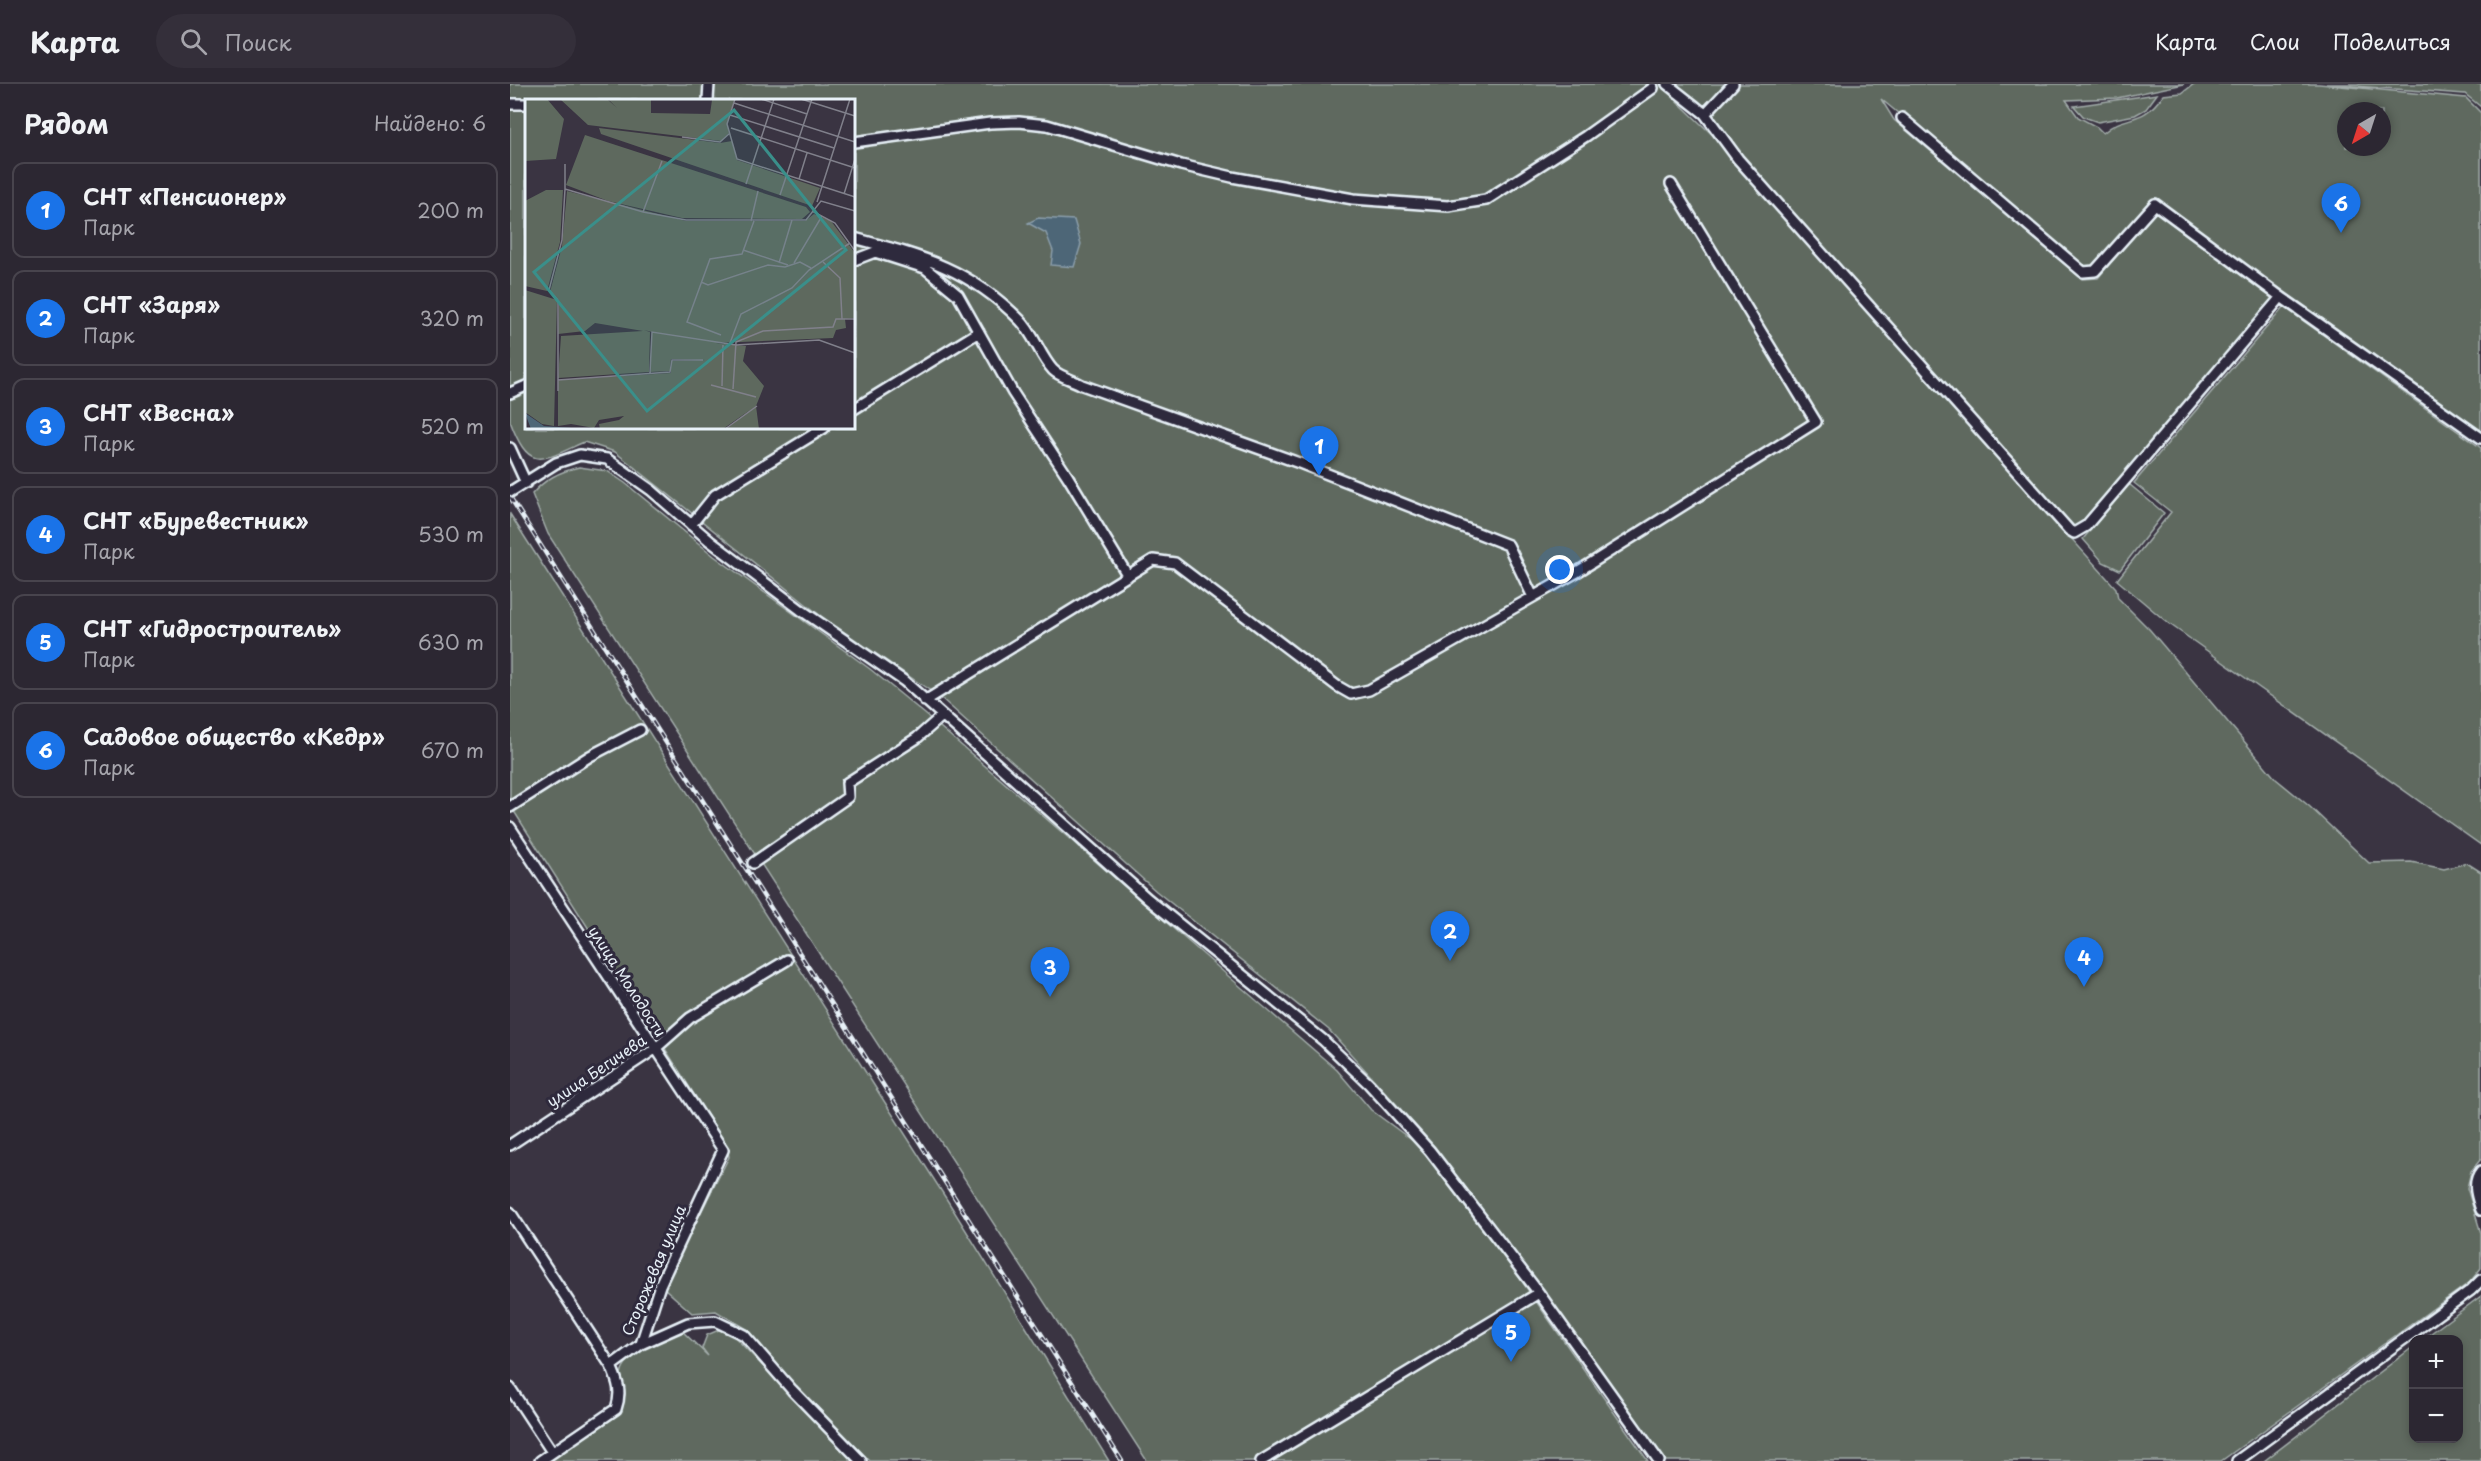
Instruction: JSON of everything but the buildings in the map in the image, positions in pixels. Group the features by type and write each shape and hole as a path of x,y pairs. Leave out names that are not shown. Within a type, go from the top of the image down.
{"street":[{"path":"708,99 709,84"},
{"path":"1666,84 1705,114 1738,159 2074,533 2086,526 2281,297"},
{"path":"1705,114 1733,84"},
{"path":"855,142 990,123 1037,124 1232,177 1353,199 1448,206 1486,200 1586,136 1653,88"},
{"path":"1902,118 2083,272 2095,271 2155,204 2281,297 2481,438"},
{"path":"925,702 1153,560 1175,562 1337,686 1351,694 1369,690 1533,597 1816,422 1671,184"},
{"path":"855,238 921,256 962,274 992,294 1022,322 1054,371 1073,380 1302,464 1508,545 1533,597"},
{"path":"855,260 875,252 925,268 958,295 1012,393 1068,477 1128,576"},
{"path":"855,408 979,332"},
{"path":"510,393 525,386"},
{"path":"691,525 715,495 822,429"},
{"path":"510,447 526,483"},
{"path":"510,492 556,463 580,455 607,459 651,490 691,525 801,610 904,681 1148,899 1323,1040 1369,1084 1430,1151 1539,1293 1659,1461"},
{"path":"753,863 848,797 847,783 917,738 942,716"},
{"path":"510,807 590,756 640,730"},
{"name":"улица Молодости","path":"510,827 723,1150"},
{"name":"улица Бегичева","path":"510,1145 655,1049 690,1018 787,960"},
{"name":"Сторожевая улица","path":"611,1366 641,1344 660,1285 723,1150"},
{"path":"2481,1171 2475,1188 2481,1210"},
{"path":"510,1212 611,1366 619,1384 620,1397 616,1409 540,1461"},
{"path":"2236,1461 2481,1280"},
{"path":"1261,1461 1539,1293"},
{"path":"641,1344 688,1323 715,1321 744,1335 792,1390 861,1461"},
{"path":"510,1388 552,1452"}],"green space":[{"path":"510,84 1659,84 1722,144 1905,354 2116,588 2118,598 2150,630 2276,779 2309,806 2369,863 2411,862 2444,869 2467,863 2481,872 2481,1159 2471,1171 2467,1188 2481,1233 2481,1268 2470,1282 2221,1461 1666,1461 1542,1288 1435,1147 1329,1030 1156,891 941,698 821,616 615,452 584,442 557,454 538,458 531,456 517,438 510,421"},
{"path":"1676,84 2184,84 2117,98 2066,100 2078,117 2097,127 2103,133 2119,123 2141,116 2163,95 2182,93 2194,84 2319,84 2466,98 2481,113 2481,430 2152,199 2094,267 2084,267 1881,99 1894,120 2082,279 2098,278 2154,211 2274,299 2078,528 2071,527 1742,156 1699,101"},
{"path":"2326,84 2481,84 2481,107 2465,94"},
{"path":"2157,94 2146,109 2135,115 2098,122 2084,117 2074,106"},
{"path":"2284,307 2481,448 2481,845 2168,623 2117,580 2171,512 2134,483"},
{"path":"579,467 607,471 625,483 714,556 870,669 1337,1070 1371,1110 1417,1144 1519,1277 1648,1461 1147,1461 548,534 532,494 553,477"},
{"path":"2129,484 2164,513 2120,570 2103,562 2083,539"},
{"path":"510,514 949,1203 1109,1461 870,1461 784,1373 748,1330 716,1311 692,1313 663,1287 729,1157 727,1146 510,805"},
{"path":"2481,1296 2481,1461 2264,1461 2409,1350 2409,1443 2463,1443 2463,1335 2428,1335"},
{"path":"721,1329 732,1334 854,1461 538,1461 610,1415 625,1395 621,1378 623,1368 636,1354 654,1342 681,1330 708,1356 702,1348 707,1335"}],"water":[{"path":"1038,218 1074,220 1081,244 1074,267 1051,265 1053,251 1046,233 1028,223"}],"railway":[{"path":"510,497 1122,1461"}],"place":[{"name":"Садовое общество «Кедр»","path":"2341,233"},
{"name":"СНТ «Пенсионер»","path":"1319,476"},
{"name":"СНТ «Заря»","path":"1450,961"},
{"name":"СНТ «Буревестник»","path":"2084,987"},
{"name":"СНТ «Весна»","path":"1050,997"},
{"name":"СНТ «Гидростроитель»","path":"1511,1362"}]}
